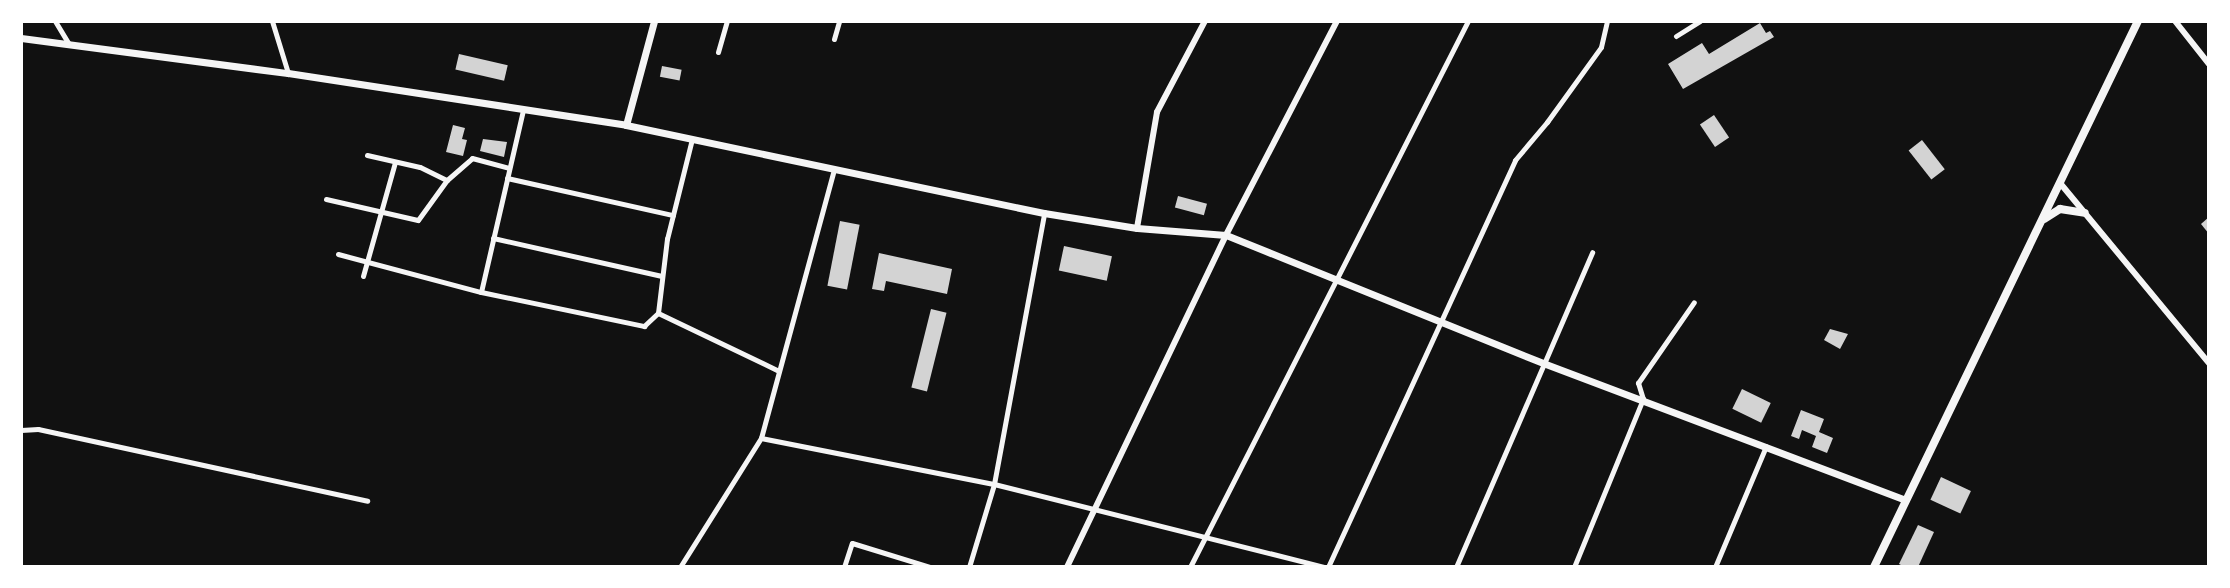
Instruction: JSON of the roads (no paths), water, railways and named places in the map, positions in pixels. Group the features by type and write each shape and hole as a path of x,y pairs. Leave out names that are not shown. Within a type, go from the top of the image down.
{"main road":[{"path":"626,125 654,21"},
{"path":"1874,567 2138,21"},
{"path":"21,38 288,73 626,125 1044,213 1137,228 1226,234 1543,363 1905,500"},
{"path":"2042,221 2060,209 2085,213"}],"street":[{"path":"55,21 68,44"},
{"path":"272,21 288,73"},
{"path":"718,52 727,21"},
{"path":"834,39 839,21"},
{"path":"1137,228 1157,112 1205,21"},
{"path":"1067,567 1226,234 1337,21"},
{"path":"1190,567 1468,21"},
{"path":"761,438 994,484 1326,567 1515,160 1547,122 1601,47 1607,21"},
{"path":"1676,36 1700,21"},
{"path":"2175,21 2209,64"},
{"path":"481,292 523,110"},
{"path":"338,254 481,292 643,326 658,313 673,215 692,139"},
{"path":"367,155 420,167 447,180"},
{"path":"326,199 418,220 447,180 472,158 509,167"},
{"path":"363,276 395,162"},
{"path":"680,567 761,438 835,169"},
{"path":"507,178 673,215"},
{"path":"2060,183 2209,363"},
{"path":"969,567 994,484 1044,213"},
{"path":"493,238 662,276"},
{"path":"1456,567 1592,252"},
{"path":"1574,567 1643,399 1638,383 1694,302"},
{"path":"658,313 779,372"},
{"path":"21,430 38,429 367,501"},
{"path":"1715,567 1766,446"},
{"path":"844,567 852,543 930,567"}]}
